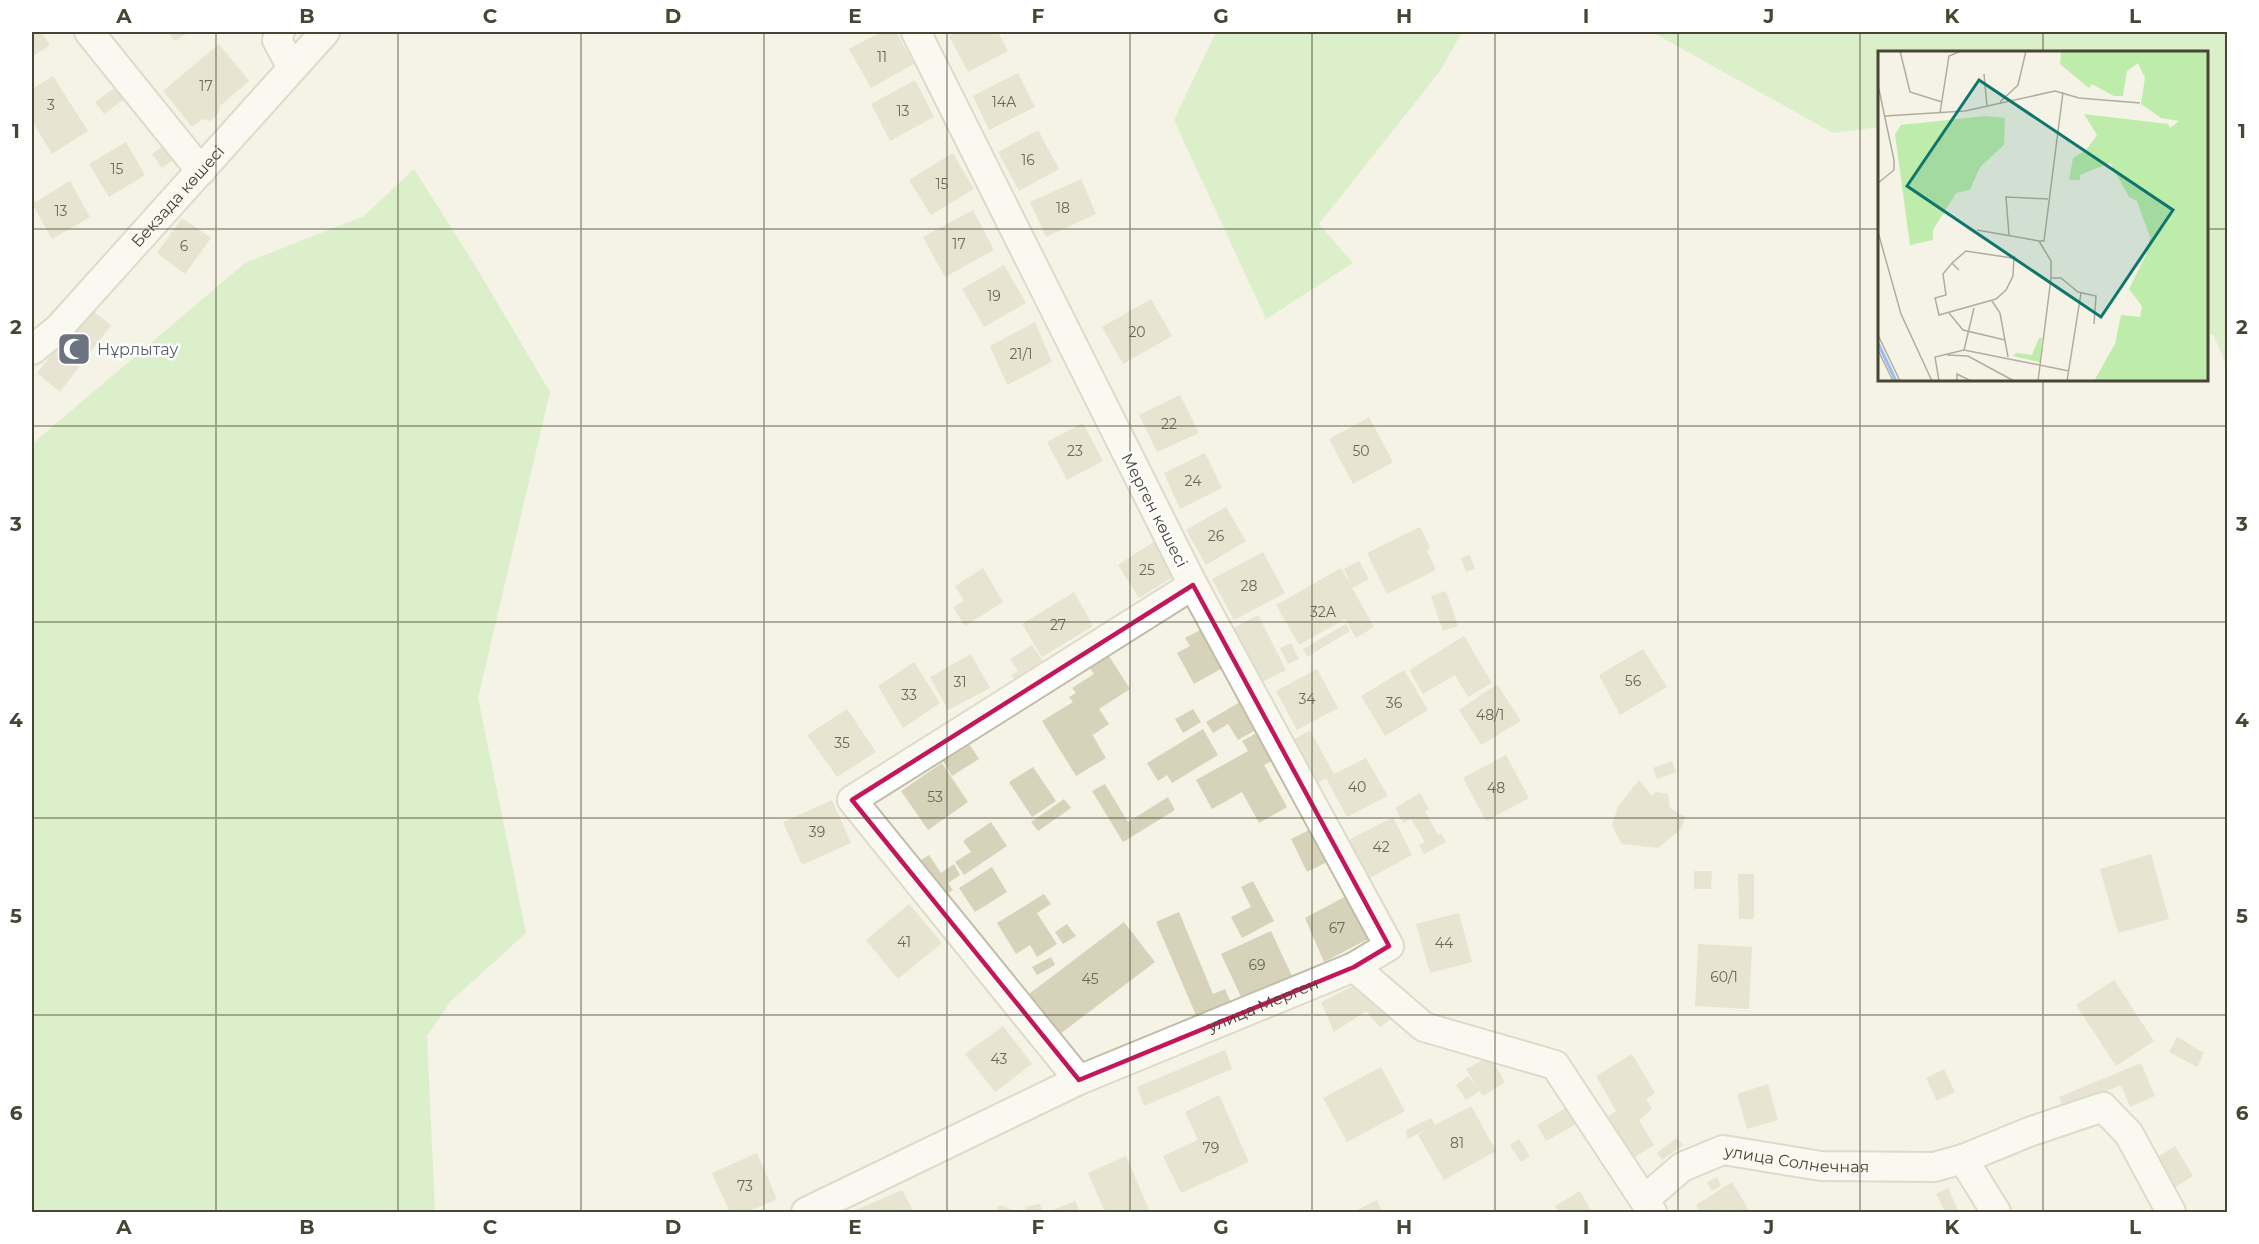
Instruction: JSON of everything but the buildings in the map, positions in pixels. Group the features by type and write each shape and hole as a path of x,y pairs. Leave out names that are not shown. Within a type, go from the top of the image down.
{"street":[{"path":"89,32 201,171"},
{"path":"280,32 277,40 292,68"},
{"name":"Бекзада көшесі","path":"32,350 58,329 324,32"},
{"name":"Мерген көшесі","path":"916,32 1193,585 1389,946 1353,967"},
{"path":"1079,1080 852,800 1193,585"},
{"path":"1353,967 1424,1027 1555,1065 1649,1206"},
{"name":"улица Мерген","path":"806,1212 1079,1080 1353,967"},
{"name":"улица Солнечная","path":"1649,1206 1682,1167 1723,1150 1821,1166 1934,1167 1963,1159 2030,1132 2103,1107 2129,1134 2171,1212"},
{"path":"1963,1159 1996,1212"}],"highlighted area":[{"path":"1193,585 1389,946 1354,967 1079,1080 852,800"}],"green space":[{"path":"1216,32 1462,32 1440,71 1319,224 1353,263 1266,319 1174,120"},
{"path":"1652,32 2227,32 2227,367 2214,336 2208,333 2208,51 1878,51 1878,127 1833,133"},
{"path":"414,169 476,267 550,392 478,698 526,933 451,1001 427,1036 435,1212 32,1212 32,444 245,263 364,216"}],"place":[{"name":"Нұрлытау","path":"74,349"}]}
